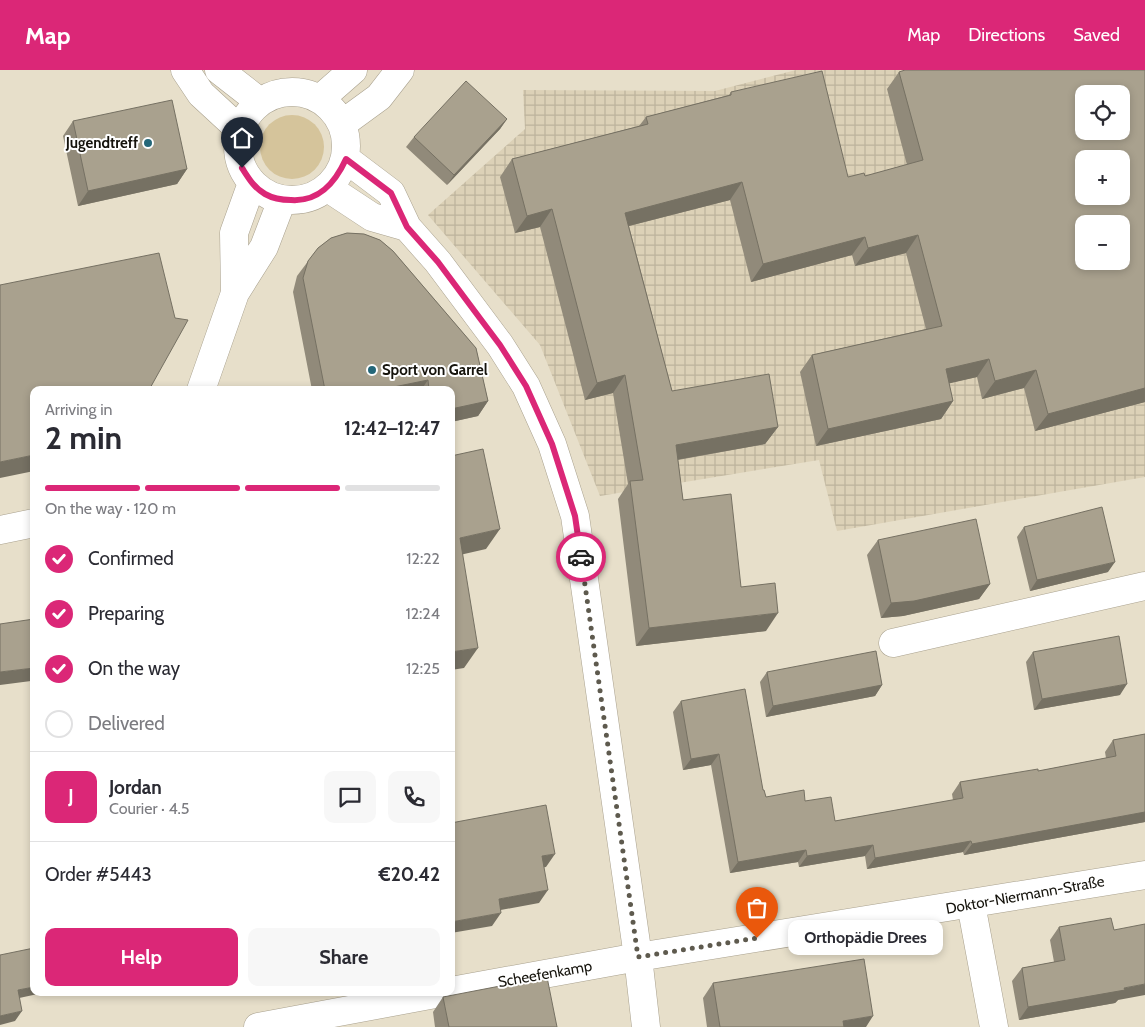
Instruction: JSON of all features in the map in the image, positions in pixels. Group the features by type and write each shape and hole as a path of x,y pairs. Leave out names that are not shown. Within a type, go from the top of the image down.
{"street":[{"path":"185,70 201,94 240,130"},
{"path":"219,70 260,102"},
{"path":"320,100 353,70"},
{"path":"342,124 379,97 400,70"},
{"path":"290,92 306,94 320,100 333,111 342,124 347,141 346,159 339,175 328,188 314,196 299,201 282,200 265,194 252,183 242,168 238,149 240,130 248,115 260,102 274,95 290,92"},
{"path":"346,159 391,193 407,227 438,262 500,345 526,386 552,444 576,525 638,957 646,1027"},
{"path":"235,293 234,233 252,183"},
{"path":"328,188 372,217 407,227"},
{"path":"202,386 235,293 264,247 282,200"},
{"path":"0,530 30,524"},
{"path":"893,642 1145,586"},
{"name":"Doktor-Niermann-Straße","path":"638,957 1145,875"},
{"path":"971,904 994,1027"},
{"name":"Scheefenkamp","path":"455,991 638,957"},
{"path":"258,1027 425,996"}],"shaded area":[{"path":"796,70 1145,70 1145,477 837,531 819,460 600,496 540,345 428,215 525,129 523,90 715,91"},
{"path":"292,115 310,121 318,129 324,147 318,165 310,173 292,179 274,173 266,165 260,147 266,129 274,121"}],"building":[{"path":"905,70 1145,70 1145,388 1048,414 1036,370 995,381 989,359 946,369 953,401 828,429 812,355 942,326 918,235 868,248 865,237 763,264 742,182 625,213 672,391 769,374 778,427 676,445 683,500 731,494 741,587 775,583 778,613 649,628 630,481 643,480 625,375 597,383 552,209 527,216 512,159 648,124 646,117 731,95 731,92 822,71 848,177 864,173 865,176 923,160 899,72"},
{"path":"466,81 507,119 454,175 414,137"},
{"path":"172,100 187,169 88,191 73,121"},
{"path":"347,233 364,234 380,240 393,251 476,348 488,401 455,408 455,386 429,386 428,380 399,386 324,386 303,278 308,261 318,248 331,238"},
{"path":"159,253 175,318 188,320 151,386 30,386 30,456 0,462 0,285"},
{"path":"483,449 500,529 460,538 478,648 455,651 455,455"},
{"path":"1102,507 1115,562 1037,580 1024,527"},
{"path":"976,519 990,584 914,601 891,603 878,540"},
{"path":"30,620 30,668 0,672 0,624"},
{"path":"1119,636 1127,684 1042,699 1033,652"},
{"path":"876,651 882,685 773,706 767,672"},
{"path":"745,689 763,790 766,797 804,790 805,801 831,797 835,821 963,798 960,782 1038,769 1038,771 1116,756 1113,740 1145,734 1145,812 972,844 971,841 875,858 873,845 807,856 806,850 738,862 719,754 691,759 681,701"},
{"path":"546,805 555,854 542,856 548,890 499,899 501,913 455,921 455,822"},
{"path":"1111,918 1114,930 1145,924 1145,984 1124,988 1125,990 1028,1007 1022,968 1065,960 1059,927"},
{"path":"30,949 30,988 18,990 22,1011 0,1016 0,955"},
{"path":"864,959 873,1016 843,1021 844,1027 720,1027 713,983"},
{"path":"547,977 557,1027 449,1027 443,997"}],"way so far":[{"path":"581,557 638,957 757,938"}],"place":[{"name":"Jugendtreff","path":"148,143"},
{"name":"Sport von Garrel","path":"372,370"},
{"name":"Orthopädie Drees","path":"757,938"}],"route":[{"path":"242,168 252,183 265,194 282,200 299,201 314,196 328,188 339,175 346,159 391,193 407,227 438,262 500,345 526,386 552,444 575,516 581,557"}]}
